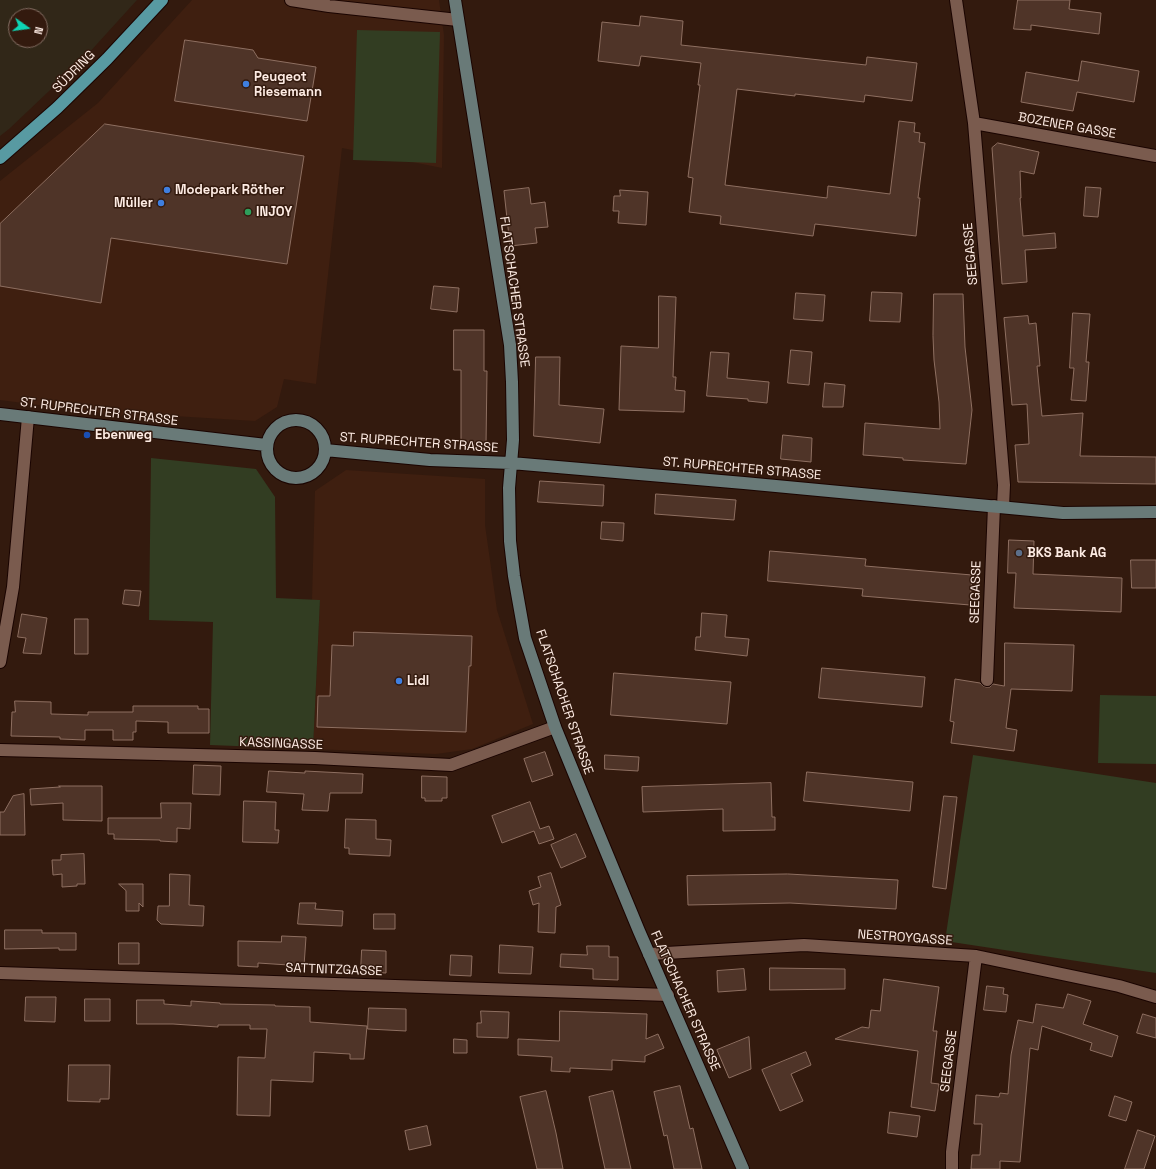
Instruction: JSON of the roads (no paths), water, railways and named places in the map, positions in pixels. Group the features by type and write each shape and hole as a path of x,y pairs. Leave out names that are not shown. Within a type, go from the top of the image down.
{"main road":[{"name":"SÜDRING","path":"0,158 57,108 107,59 162,0"}],"street":[{"path":"291,0 329,6 458,20"},
{"name":"FLATSCHACHER STRASSE","path":"455,0 510,345 513,440 509,488 510,541 514,576 525,638 555,727 649,954 743,1169"},
{"name":"SEEGASSE","path":"956,0 974,124 1004,485 999,506 987,680"},
{"name":"BOZENER GASSE","path":"974,124 1156,156"},
{"name":"ST. RUPRECHTER STRASSE","path":"0,414 266,445"},
{"path":"0,662 13,587 28,418"},
{"path":"298,419 309,422 318,429 324,439 325,450 322,462 314,472 304,477 294,479 281,474 272,467 267,457 266,445 270,434 277,426 287,420 298,419"},
{"name":"ST. RUPRECHTER STRASSE","path":"325,450 430,460 511,463 1063,513 1156,512"},
{"name":"KASSINGASSE","path":"0,750 315,758 451,765 555,727"},
{"name":"NESTROYGASSE","path":"649,954 804,945 976,956 1119,986 1156,997"},
{"name":"SEEGASSE","path":"952,1169 952,1152 976,956"},
{"name":"SATTNITZGASSE","path":"0,973 668,995"}],"place":[{"name":"Peugeot Riesemann","path":"246,84"},
{"name":"Modepark Röther","path":"167,190"},
{"name":"Müller","path":"161,203"},
{"name":"INJOY","path":"248,212"},
{"name":"Ebenweg","path":"87,435"},
{"name":"BKS Bank AG","path":"1019,553"},
{"name":"Lidl","path":"399,681"}]}
